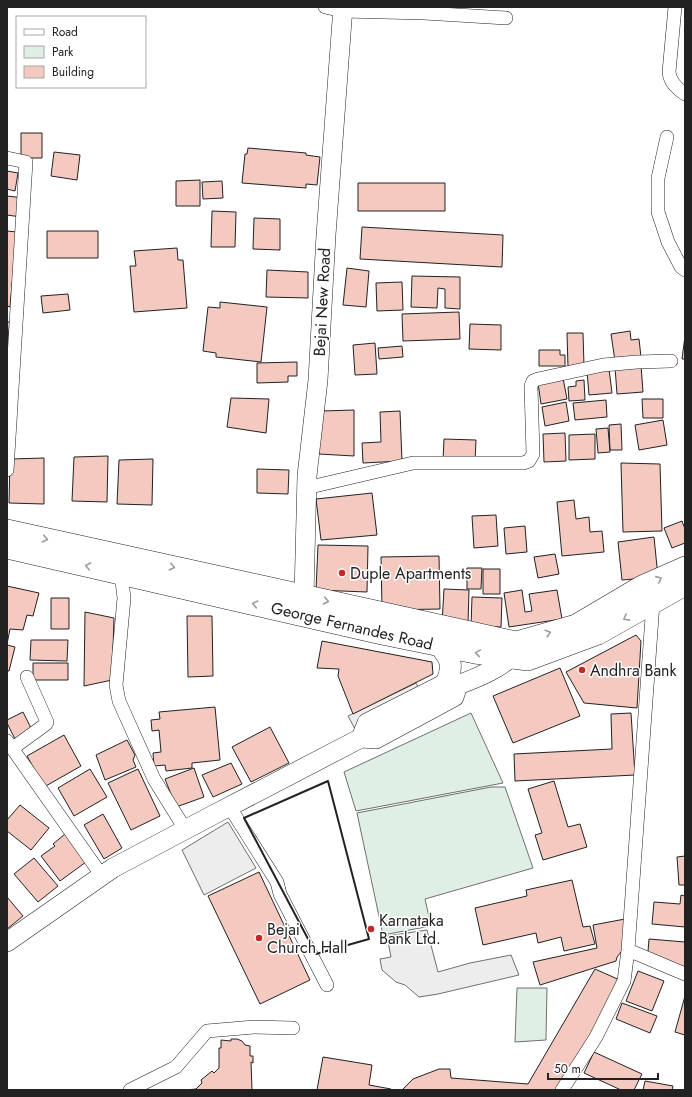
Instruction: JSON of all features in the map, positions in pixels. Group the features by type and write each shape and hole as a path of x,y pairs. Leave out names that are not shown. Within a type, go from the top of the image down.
{"main road":[{"name":"George Fernandes Road","path":"7,530 303,606 440,646 475,653 528,660 598,634 685,585"},
{"name":"George Fernandes Road","path":"7,548 121,573 516,642 576,625 642,586 685,567"},
{"path":"440,646 447,655 451,665 450,674 452,684"}],"street":[{"path":"675,7 669,72 670,80 685,94"},
{"path":"337,8 506,18"},
{"name":"Bejai New Road","path":"303,606 306,488 318,380 337,8"},
{"path":"667,137 658,178 658,212 668,242 685,270"},
{"path":"7,158 26,162 7,470"},
{"path":"306,488 413,464 523,463 529,460 533,454 531,386 533,381 603,365 671,361"},
{"path":"121,573 124,598 116,685 120,701 154,779 185,830"},
{"path":"562,1090 596,1037 624,981 628,950 654,603"},
{"path":"7,942 112,868 361,738 367,723 452,684 481,676 512,658 524,640"},
{"path":"28,677 47,722 10,745 102,876"},
{"path":"229,806 277,882 280,894 327,985"},
{"path":"628,950 685,974"},
{"path":"130,1090 176,1067 207,1031 254,1027 293,1028"}],"green space":[{"path":"471,713 503,783 356,811 344,772"},
{"path":"491,787 505,787 533,868 425,899 431,926 383,935 357,813"},
{"path":"517,988 547,988 546,1040 515,1042"}],"shaded area":[{"path":"416,683 423,696 355,729 348,716"},
{"path":"228,822 256,868 204,895 182,850"},
{"path":"427,930 438,972 470,963 511,955 519,975 419,997 405,985 396,982 382,970 380,959 391,957 387,936"}],"building":[{"path":"21,133 42,133 42,158 21,158"},
{"path":"248,148 306,153 306,155 320,157 317,185 306,184 306,188 242,183 245,154 247,154"},
{"path":"54,152 80,155 77,180 51,176"},
{"path":"7,171 18,173 15,191 7,189"},
{"path":"200,180 200,206 176,206 176,181"},
{"path":"222,181 223,198 203,199 202,182"},
{"path":"358,183 445,183 445,211 358,211"},
{"path":"7,196 24,198 21,217 7,215"},
{"path":"212,211 236,212 235,247 211,247"},
{"path":"254,218 280,219 280,250 253,249"},
{"path":"362,227 503,235 502,267 360,259"},
{"path":"7,231 17,232 10,307 7,306"},
{"path":"47,231 98,231 98,258 47,258"},
{"path":"177,248 178,260 183,260 187,308 134,312 130,266 136,266 134,251"},
{"path":"347,268 369,271 366,307 343,305"},
{"path":"267,270 308,272 308,298 266,297"},
{"path":"412,276 460,277 460,309 445,308 445,289 438,288 437,308 411,307"},
{"path":"402,282 403,310 377,311 376,283"},
{"path":"68,294 70,310 43,313 41,296"},
{"path":"220,302 267,307 261,362 216,357 216,353 203,351 208,307 220,308"},
{"path":"459,312 460,339 403,341 402,314"},
{"path":"7,322 10,322 7,346"},
{"path":"470,324 501,325 501,350 469,349"},
{"path":"630,331 631,340 639,339 641,357 615,361 611,334"},
{"path":"567,333 583,333 584,366 568,367"},
{"path":"685,336 685,359 682,359"},
{"path":"375,343 377,374 355,375 353,345"},
{"path":"402,346 403,357 379,359 378,348"},
{"path":"539,350 560,350 560,355 565,355 565,366 539,366"},
{"path":"297,362 297,376 288,376 288,382 257,383 257,363"},
{"path":"641,365 643,392 617,394 615,367"},
{"path":"609,369 612,393 589,395 587,371"},
{"path":"563,378 567,399 541,404 538,383"},
{"path":"584,380 585,400 569,401 568,387 576,386 576,381"},
{"path":"231,398 269,399 266,433 227,427"},
{"path":"642,399 663,399 663,418 643,418"},
{"path":"606,400 607,417 575,420 573,403"},
{"path":"566,402 569,421 545,426 542,407"},
{"path":"354,410 354,456 319,454 321,411"},
{"path":"400,411 402,461 363,463 362,443 381,442 380,412"},
{"path":"663,420 667,445 639,450 635,425"},
{"path":"621,424 622,450 610,450 609,425"},
{"path":"608,428 610,452 598,453 596,429"},
{"path":"565,433 566,461 544,462 543,434"},
{"path":"595,434 595,459 569,460 569,435"},
{"path":"444,439 476,440 475,462 443,460"},
{"path":"108,456 107,502 72,501 74,457"},
{"path":"44,458 44,504 9,503 10,459"},
{"path":"153,459 152,505 117,504 119,460"},
{"path":"621,463 660,464 662,531 623,532"},
{"path":"257,469 289,470 288,494 257,493"},
{"path":"372,493 377,535 321,540 316,499"},
{"path":"574,500 576,519 589,517 590,532 602,531 604,552 562,556 557,502"},
{"path":"496,515 498,546 474,548 472,516"},
{"path":"682,521 685,529 685,543 672,548 664,528"},
{"path":"525,526 527,552 506,554 504,528"},
{"path":"654,537 658,577 622,580 618,542"},
{"name":"Duple Apartments","path":"318,545 368,546 367,592 316,590"},
{"path":"555,554 559,574 538,578 534,557"},
{"path":"439,556 440,609 382,610 381,557"},
{"path":"467,568 482,568 481,589 467,589"},
{"path":"483,569 500,569 500,594 483,594"},
{"path":"7,586 39,593 33,616 27,615 23,630 10,629 7,644"},
{"path":"444,589 469,590 468,624 442,623"},
{"path":"522,590 525,612 532,611 529,594 557,590 562,619 509,627 504,593"},
{"path":"472,597 502,598 501,627 471,626"},
{"path":"51,598 69,598 69,629 51,629"},
{"path":"85,612 114,618 112,680 84,686"},
{"path":"187,616 212,616 213,676 188,677"},
{"path":"636,635 641,641 637,708 584,703 566,672"},
{"path":"31,640 68,640 67,661 30,660"},
{"path":"322,641 432,662 433,674 353,714 338,676 339,669 317,668"},
{"path":"7,645 15,647 9,671 7,671"},
{"path":"33,663 68,663 68,680 33,680"},
{"path":"560,668 580,716 513,743 493,696"},
{"path":"215,707 220,760 192,763 192,768 166,771 165,765 154,766 153,753 161,752 159,730 152,731 151,720 160,719 159,712"},
{"path":"23,712 33,732 16,741 7,720"},
{"path":"631,713 635,775 515,781 514,754 612,749 611,714"},
{"path":"270,727 289,763 251,782 232,747"},
{"path":"64,735 81,766 44,787 27,756"},
{"path":"127,740 135,755 133,760 136,767 105,780 96,755"},
{"path":"231,763 242,784 213,797 202,775"},
{"path":"194,768 204,797 176,807 165,779"},
{"path":"90,769 107,797 74,816 58,788"},
{"path":"138,769 160,816 131,830 108,783"},
{"path":"554,781 568,827 580,824 587,847 543,860 535,835 542,833 528,789"},
{"path":"20,805 49,828 31,850 7,831 7,820"},
{"path":"103,814 122,848 104,859 84,825"},
{"path":"65,834 86,862 60,881 41,856 55,846 53,844"},
{"path":"685,856 685,885 679,885 677,857"},
{"path":"34,858 58,886 38,902 14,874"},
{"name":"Bejai Church Hall","path":"259,872 310,980 260,1004 208,896"},
{"path":"572,880 583,927 590,926 595,944 564,951 561,937 538,943 536,933 483,945 475,908 527,896 526,890"},
{"path":"681,895 685,896 685,927 652,924 654,902 680,904"},
{"path":"7,897 23,916 7,929"},
{"path":"625,919 625,947 617,957 616,961 540,985 533,962 597,948 593,925"},
{"path":"649,939 685,942 685,968 647,964"},
{"path":"595,969 622,981 560,1090 402,1090 413,1079 439,1069 450,1069 451,1078 528,1084"},
{"path":"638,971 664,981 652,1011 626,1001"},
{"path":"685,996 685,1035 675,1032"},
{"path":"622,1003 657,1016 650,1033 616,1019"},
{"path":"231,1039 237,1039 242,1041 245,1045 250,1046 250,1056 253,1056 253,1063 251,1062 252,1090 185,1090 196,1089 202,1083 201,1080 212,1071 214,1073 219,1068 219,1048 221,1048 221,1040 231,1041"},
{"path":"594,1052 642,1074 634,1090 621,1090 584,1073"},
{"path":"323,1057 372,1065 369,1085 391,1090 317,1090"},
{"path":"645,1081 673,1086 672,1090 643,1090"}],"wall":[{"path":"328,781 369,939 316,954 244,818 328,781"}],"place":[{"name":"Duple Apartments","path":"342,573"},
{"name":"Andhra Bank","path":"582,670"},
{"name":"Karnataka Bank Ltd.","path":"371,929"},
{"name":"Bejai Church Hall","path":"259,938"}]}
